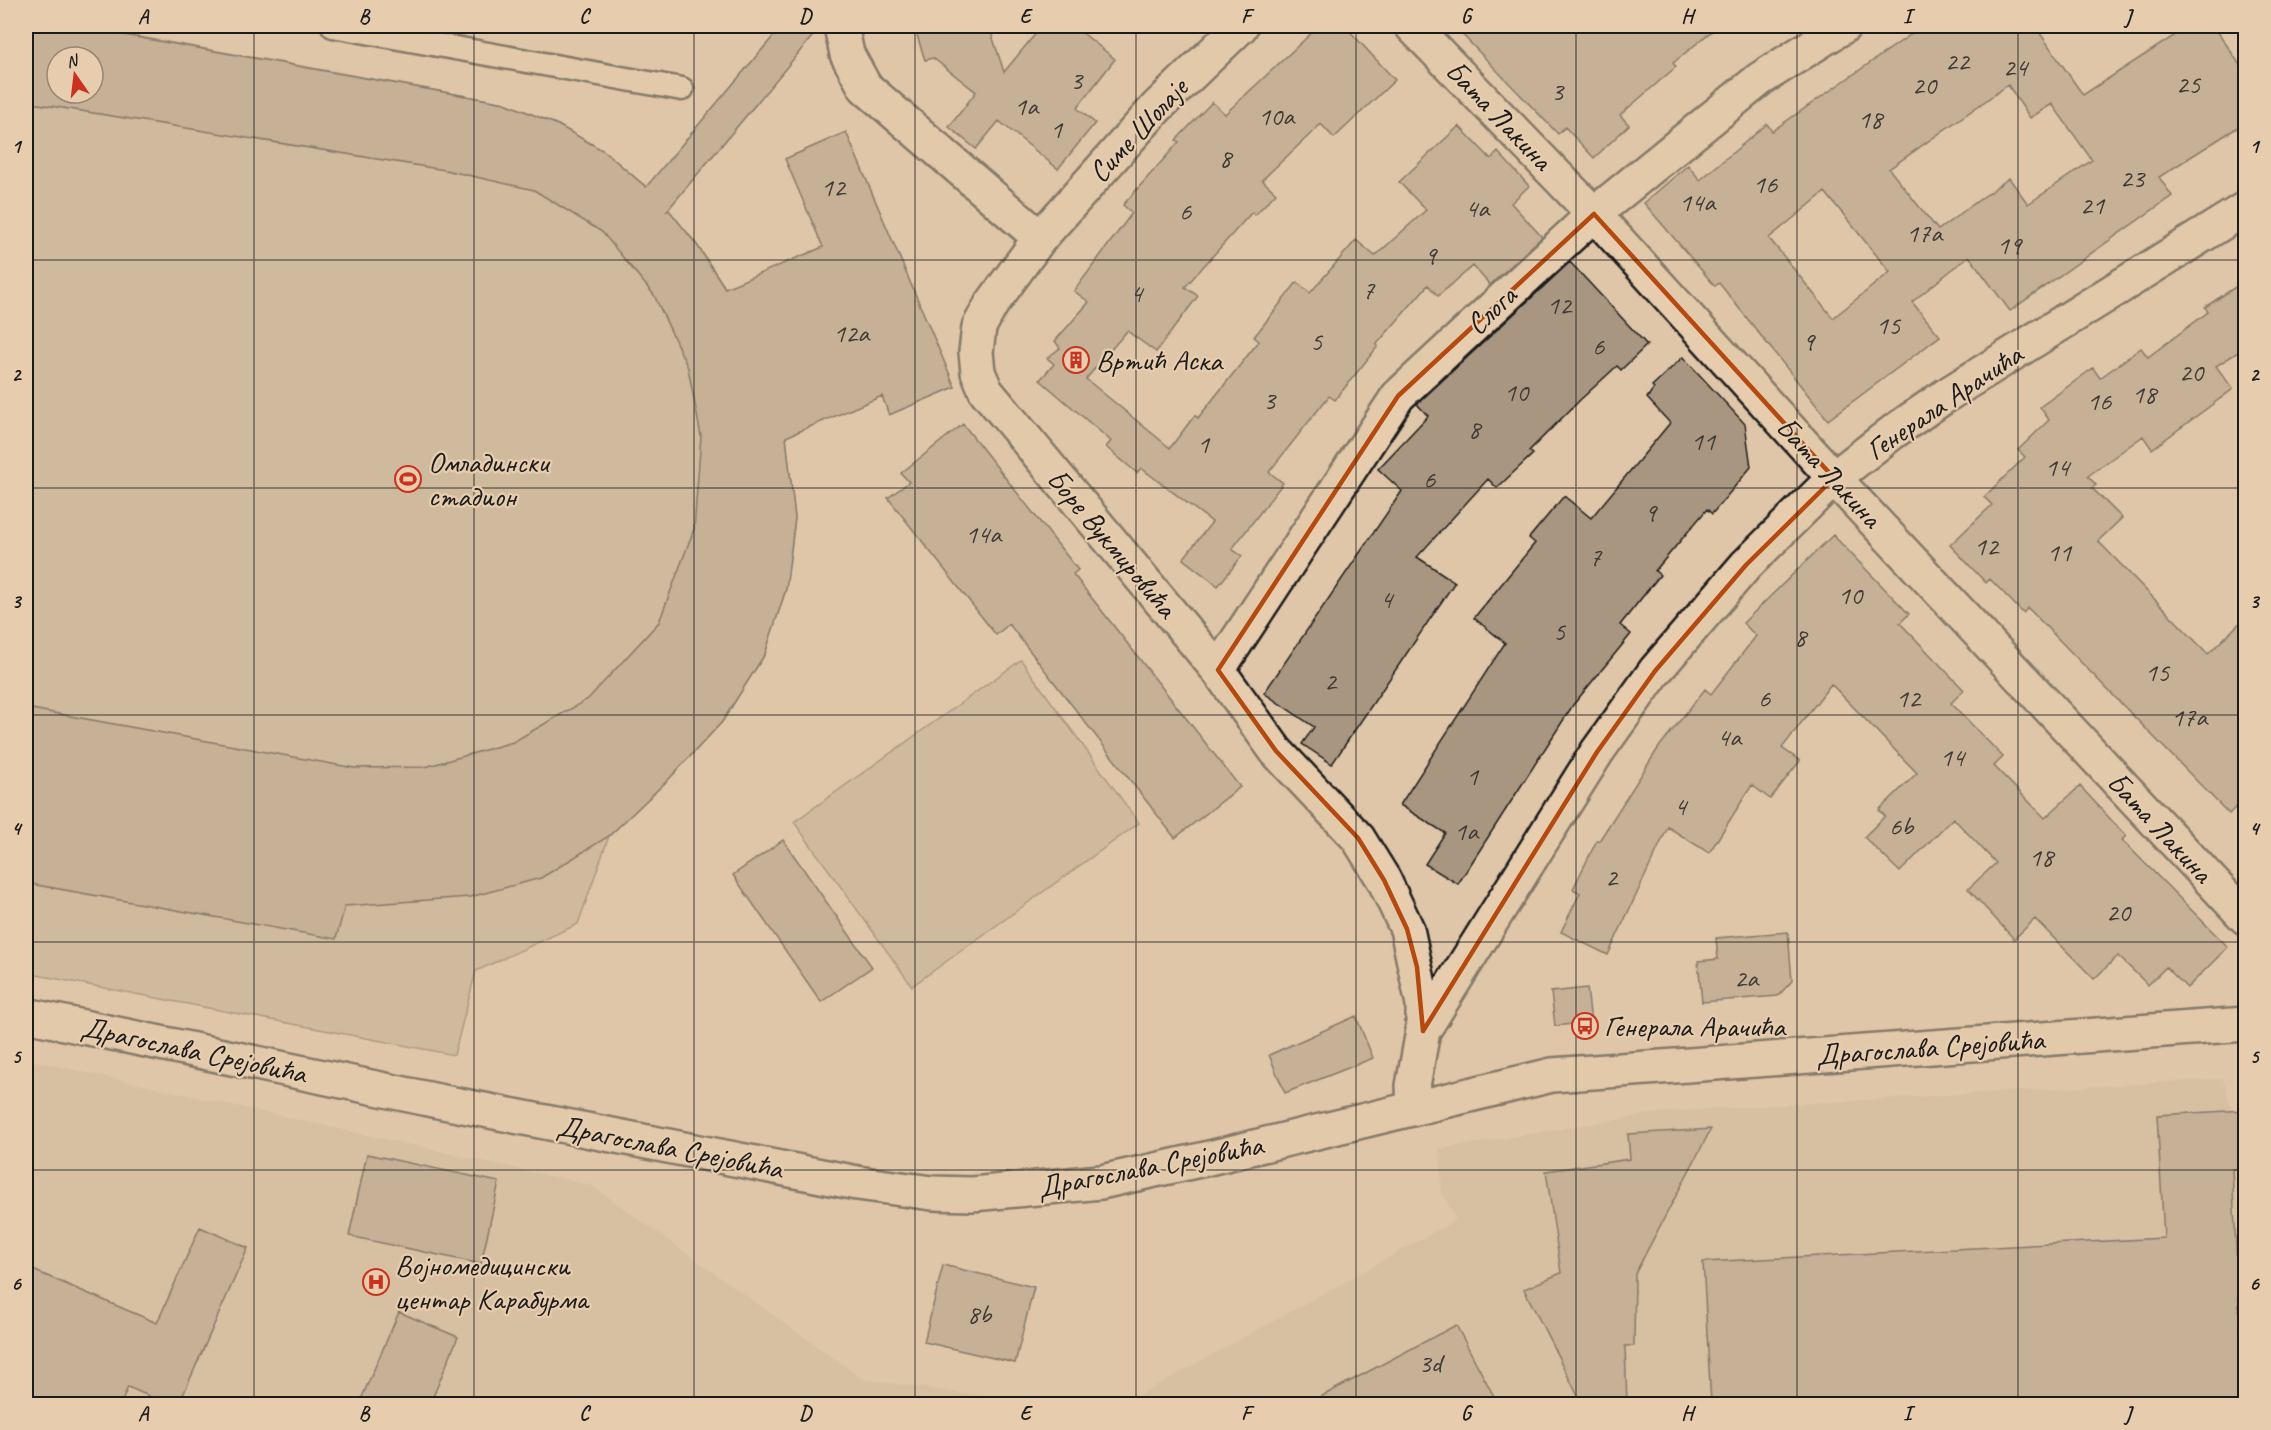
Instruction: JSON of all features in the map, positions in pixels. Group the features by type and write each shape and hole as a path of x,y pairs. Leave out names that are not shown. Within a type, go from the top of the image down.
{"street":[{"path":"841,26 847,54 865,87 1040,238"},
{"name":"Симе Шолаје","path":"1040,238 1157,106 1241,26"},
{"name":"Бата Лакина","path":"1412,26 1594,214 1834,478 2246,918"},
{"name":"Слога","path":"1218,670 1398,396 1594,214 1760,79 1844,26"},
{"name":"Генерала Арачића","path":"1423,1031 1597,752 1655,671 1746,565 1834,478 1948,394 2246,208"},
{"name":"Боре Вукмировића","path":"1040,238 991,304 979,327 976,352 978,372 986,391 1218,670 1276,751 1358,838 1384,880 1407,929 1417,967 1423,1004 1423,1031 1413,1086 1414,1107"},
{"name":"Драгослава Срејовића","path":"26,1015 671,1148 857,1183 932,1193 1017,1192 1101,1182 1205,1159 1526,1080 1569,1073 2246,1024"}],"lane":[{"path":"333,26 682,89"}],"highlighted area":[{"path":"1594,214 1834,478 1746,565 1655,671 1597,752 1423,1031 1417,967 1407,929 1384,880 1358,838 1276,751 1218,670 1398,396"}],"shaded area":[{"name":"Омладински стадион","path":"26,26 79,26 505,103 558,125 604,151 655,194 697,245 736,304 761,363 786,439 795,518 786,589 765,654 722,722 669,779 609,836 578,924 476,971 454,1055 26,973"},
{"path":"1021,660 1139,823 912,986 794,822"},
{"name":"Војномедицински центар Карабурма","path":"26,1059 591,1185 863,1379 1037,1404 26,1404"},
{"path":"2223,1079 2232,1110 2245,1109 2245,1404 1123,1404 1456,1220 1442,1192 1439,1149 1663,1112"}],"building":[{"path":"26,26 74,26 505,103 558,125 604,151 646,187 782,26 821,26 666,212 669,210 697,245 725,288 823,247 785,159 846,132 955,387 889,415 882,396 786,437 795,518 786,589 765,654 722,722 669,779 609,836 541,878 470,897 345,906 336,939 26,883 26,708 354,768 425,767 513,742 588,699 659,622 694,529 701,436 688,368 654,295 602,232 534,190 445,170 26,102"},
{"path":"914,26 989,26 1004,72 1042,26 1074,26 1115,59 1077,108 1095,123 1058,169 999,121 976,149 949,127 976,92 933,58 925,60"},
{"path":"1319,26 1345,26 1395,80 1334,138 1321,124 1262,180 1276,193 1255,215 1252,212 1185,287 1198,296 1156,352 1127,331 1086,379 1170,448 1195,415 1198,418 1259,341 1254,337 1297,282 1310,293 1356,240 1375,256 1426,210 1399,182 1459,126 1491,159 1498,152 1529,186 1511,203 1542,237 1490,285 1473,266 1438,296 1428,285 1376,345 1378,346 1335,400 1329,396 1269,472 1283,483 1232,549 1242,556 1218,586 1183,559 1212,522 1141,468 1137,473 1106,447 1111,441 1040,380 1054,364 1047,358 1060,348 1055,341 1089,302 1074,291 1132,213 1123,205 1179,142 1176,140 1212,102 1225,114"},
{"path":"1454,26 1718,26 1673,63 1676,67 1620,115 1629,125 1594,158 1565,127 1558,134"},
{"path":"1923,26 2035,26 2083,95 2189,26 2214,26 2246,74 2246,122 2159,177 2172,196 2010,311 1969,256 1912,302 1940,336 1828,420 1719,283 1715,286 1644,203 1688,165 1700,180 1767,124 1772,131","holes":["2008,85 2030,118 2052,104 2092,160 2028,204 2009,178 1938,230 1889,169","1825,192 1890,272 1833,318 1769,238"]},
{"path":"1570,262 1647,345 1621,370 1617,366 1580,400 1529,451 1533,454 1497,488 1488,479 1417,557 1455,582 1332,764 1302,744 1314,727 1264,693 1402,491 1378,469 1428,416 1417,404"},
{"path":"2246,280 2246,347 2216,366 2233,389 2152,449 2143,436 2088,476 2096,485 2092,488 2122,518 2098,541 2208,654 2246,617 2246,797 2229,814 2028,608 2023,613 1990,579 1986,583 1950,545 1992,505 1984,497 2025,457 2018,450 2049,420 2040,407 2093,368 2100,378 2141,348 2148,357 2208,312 2205,307"},
{"path":"1683,357 1745,424 1751,467 1712,514 1707,509 1655,571 1660,575 1620,625 1631,634 1573,705 1458,884 1425,864 1445,833 1400,805 1505,643 1474,618 1535,543 1529,538 1564,496 1591,518 1670,423 1647,398 1654,388 1652,386"},
{"path":"963,424 1078,570 1073,574 1240,787 1175,838 1009,624 996,635 888,498 909,482 901,473"},
{"path":"1833,535 1909,614 1900,623 1964,690 1951,703 2003,757 1994,766 2045,818 2080,786 2126,836 2122,840 2228,947 2187,988 2166,967 2148,985 2118,956 2094,979 2035,919 2014,939 1968,889 1996,863 1953,818 1900,872 1864,837 1885,816 1879,810 1917,773 1831,684 1782,748 1800,761 1770,799 1752,785 1709,853 1668,827 1608,955 1561,932 1580,893 1573,889 1597,840 1599,841 1659,747 1705,689 1711,694 1756,636 1743,623"},
{"path":"783,840 872,967 821,1002 733,875"},
{"path":"1788,932 1792,981 1778,996 1702,1002 1698,961 1718,959 1716,938"},
{"path":"1587,988 1591,1022 1555,1026 1551,992"},
{"path":"1356,1016 1373,1058 1285,1093 1269,1055"},
{"path":"2244,1110 2246,1169 2232,1169 2244,1404 1711,1404 1703,1262 2164,1238 2157,1115"},
{"path":"1711,1129 1635,1274 1634,1346 1625,1346 1627,1404 1582,1404 1524,1289 1561,1273 1546,1171 1630,1159 1628,1134"},
{"path":"367,1154 499,1182 481,1264 349,1236"},
{"path":"200,1227 248,1248 179,1404 167,1404 128,1387 121,1404 26,1404 26,1267 157,1323"},
{"path":"943,1265 1034,1287 1015,1363 924,1342"},
{"path":"399,1312 458,1337 430,1404 359,1404"},
{"path":"1456,1325 1498,1404 1307,1404"}],"place":[{"name":"Вртић Аска","path":"1076,360"},
{"name":"Омладински стадион","path":"408,479"},
{"name":"Генерала Арачића","path":"1585,1026"},
{"name":"Војномедицински центар Карабурма","path":"376,1282"}]}
